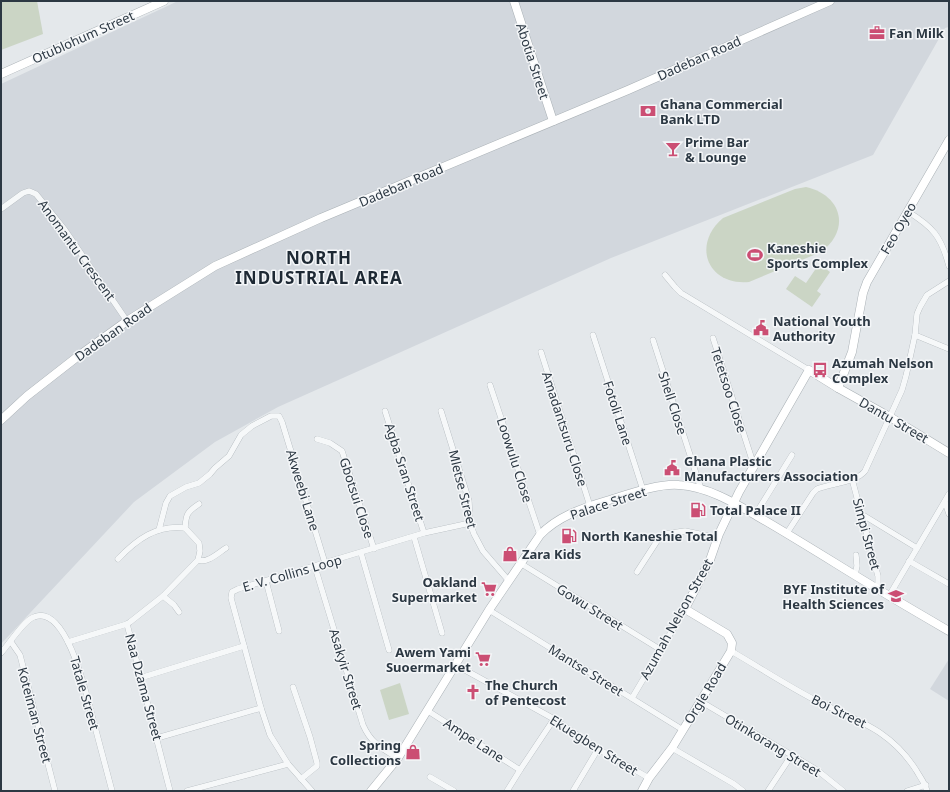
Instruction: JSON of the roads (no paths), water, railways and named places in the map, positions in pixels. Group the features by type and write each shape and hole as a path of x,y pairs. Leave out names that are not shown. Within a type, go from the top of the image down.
{"street":[{"name":"Otublohum Street","path":"1,74 164,1"},
{"name":"Abotia Street","path":"514,1 553,121"},
{"name":"Dadeban Road","path":"1,420 48,379 127,321 215,266 321,218 628,90 830,1"},
{"name":"Feo Oyeo","path":"838,388 852,352 865,288 907,211 949,140"},
{"name":"Anomantu Crescent","path":"1,209 23,193 29,191 36,194 65,230 127,321"},
{"path":"907,211 934,231 943,246 949,266"},
{"path":"665,275 681,293 809,370"},
{"path":"787,533 816,489 852,479 862,475 865,471 897,403 906,376 915,335 917,314 927,295 949,281"},
{"name":"Fotoli Lane","path":"593,335 643,490"},
{"path":"915,335 949,349"},
{"name":"Tetetsoo Close","path":"712,338 754,466"},
{"name":"Shell Close","path":"653,340 700,489"},
{"name":"Amadantsuru Close","path":"541,352 590,506"},
{"name":"Dantu Street","path":"809,370 949,453"},
{"name":"Azumah Nelson Street","path":"632,698 685,609 710,560 734,502 809,370"},
{"name":"Loowulu Close","path":"490,385 540,535"},
{"name":"Agba Sran Street","path":"385,411 424,533"},
{"name":"Mletse Street","path":"441,411 469,501 470,523 483,551 509,581"},
{"name":"Akweebi Lane","path":"159,530 166,503 170,496 186,487 199,483 210,474 229,456 238,440 246,430 261,420 271,416 279,416 325,564"},
{"name":"Gbotsui Close","path":"317,439 330,443 342,451 374,549"},
{"path":"755,515 792,455"},
{"name":"Simpi Street","path":"852,479 863,515 878,576 878,589"},
{"name":"Palace Street","path":"375,790 398,758 428,711 489,610 540,535 558,520 590,506 643,490 673,484 683,485 700,489 734,502 949,631"},
{"path":"889,596 949,494"},
{"path":"945,502 949,514"},
{"path":"199,504 186,515 185,528 198,543 200,551 198,560 201,562 208,560 226,548"},
{"path":"863,515 917,548"},
{"name":"E. V. Collins Loop","path":"312,791 288,764 270,735 261,708 231,598 232,592 424,533 470,523"},
{"path":"118,559 148,534 170,528 185,528"},
{"path":"637,572 659,538 663,535 688,531 718,538"},
{"path":"414,537 442,633"},
{"path":"361,553 389,650"},
{"path":"855,575 857,566 856,555"},
{"name":"Naa Dzama Street","path":"170,791 127,624 163,596 198,560"},
{"path":"909,561 949,584"},
{"name":"Gowu Street","path":"520,563 661,650"},
{"name":"Asakyir Street","path":"314,567 367,735 375,744 398,758"},
{"path":"266,581 279,630"},
{"path":"163,596 174,605 179,612"},
{"name":"Orgle Road","path":"642,791 649,778 672,748 731,651 732,643 727,634 685,609"},
{"name":"Mantse Street","path":"489,610 683,730"},
{"name":"Tatale Street","path":"1,653 23,625 34,617 43,616 51,619 64,634 81,673 112,791"},
{"path":"68,642 127,624"},
{"name":"Koteiman Street","path":"11,642 20,655 55,791"},
{"path":"140,678 244,646"},
{"name":"Boi Street","path":"731,651 815,700 878,731 896,745 911,762 927,788"},
{"name":"Ekuegben Street","path":"456,665 554,719 598,749 649,778"},
{"path":"293,687 317,763 317,766 314,769 301,779"},
{"name":"Otinkorang Street","path":"700,701 817,770 843,791"},
{"path":"157,738 261,708"},
{"name":"Ampe Lane","path":"428,711 520,770"},
{"path":"507,791 554,719"},
{"path":"672,748 734,784 743,791"},
{"path":"573,791 598,749"},
{"path":"768,791 791,756"},
{"path":"187,791 208,789 288,764"},
{"path":"430,777 454,791"},
{"path":"907,791 927,788"}],"place":[{"name":"Fan Milk","path":"877,33"},
{"name":"Ghana Commercial Bank LTD","path":"648,111"},
{"name":"Prime Bar & Lounge","path":"673,149"},
{"name":"Kaneshie Sports Complex","path":"755,255"},
{"name":"National Youth Authority","path":"761,328"},
{"name":"Azumah Nelson Complex","path":"820,370"},
{"name":"Ghana Plastic Manufacturers Association","path":"672,468"},
{"name":"Total Palace II","path":"698,510"},
{"name":"North Kaneshie Total","path":"569,536"},
{"name":"Zara Kids","path":"510,554"},
{"name":"Oakland Supermarket","path":"489,589"},
{"name":"BYF Institute of Health Sciences","path":"896,596"},
{"name":"Awem Yami Suoermarket","path":"483,659"},
{"name":"The Church of Pentecost","path":"473,692"},
{"name":"Spring Collections","path":"413,752"}],"district":[{"name":"NORTH INDUSTRIAL AREA","path":"319,267"}]}
